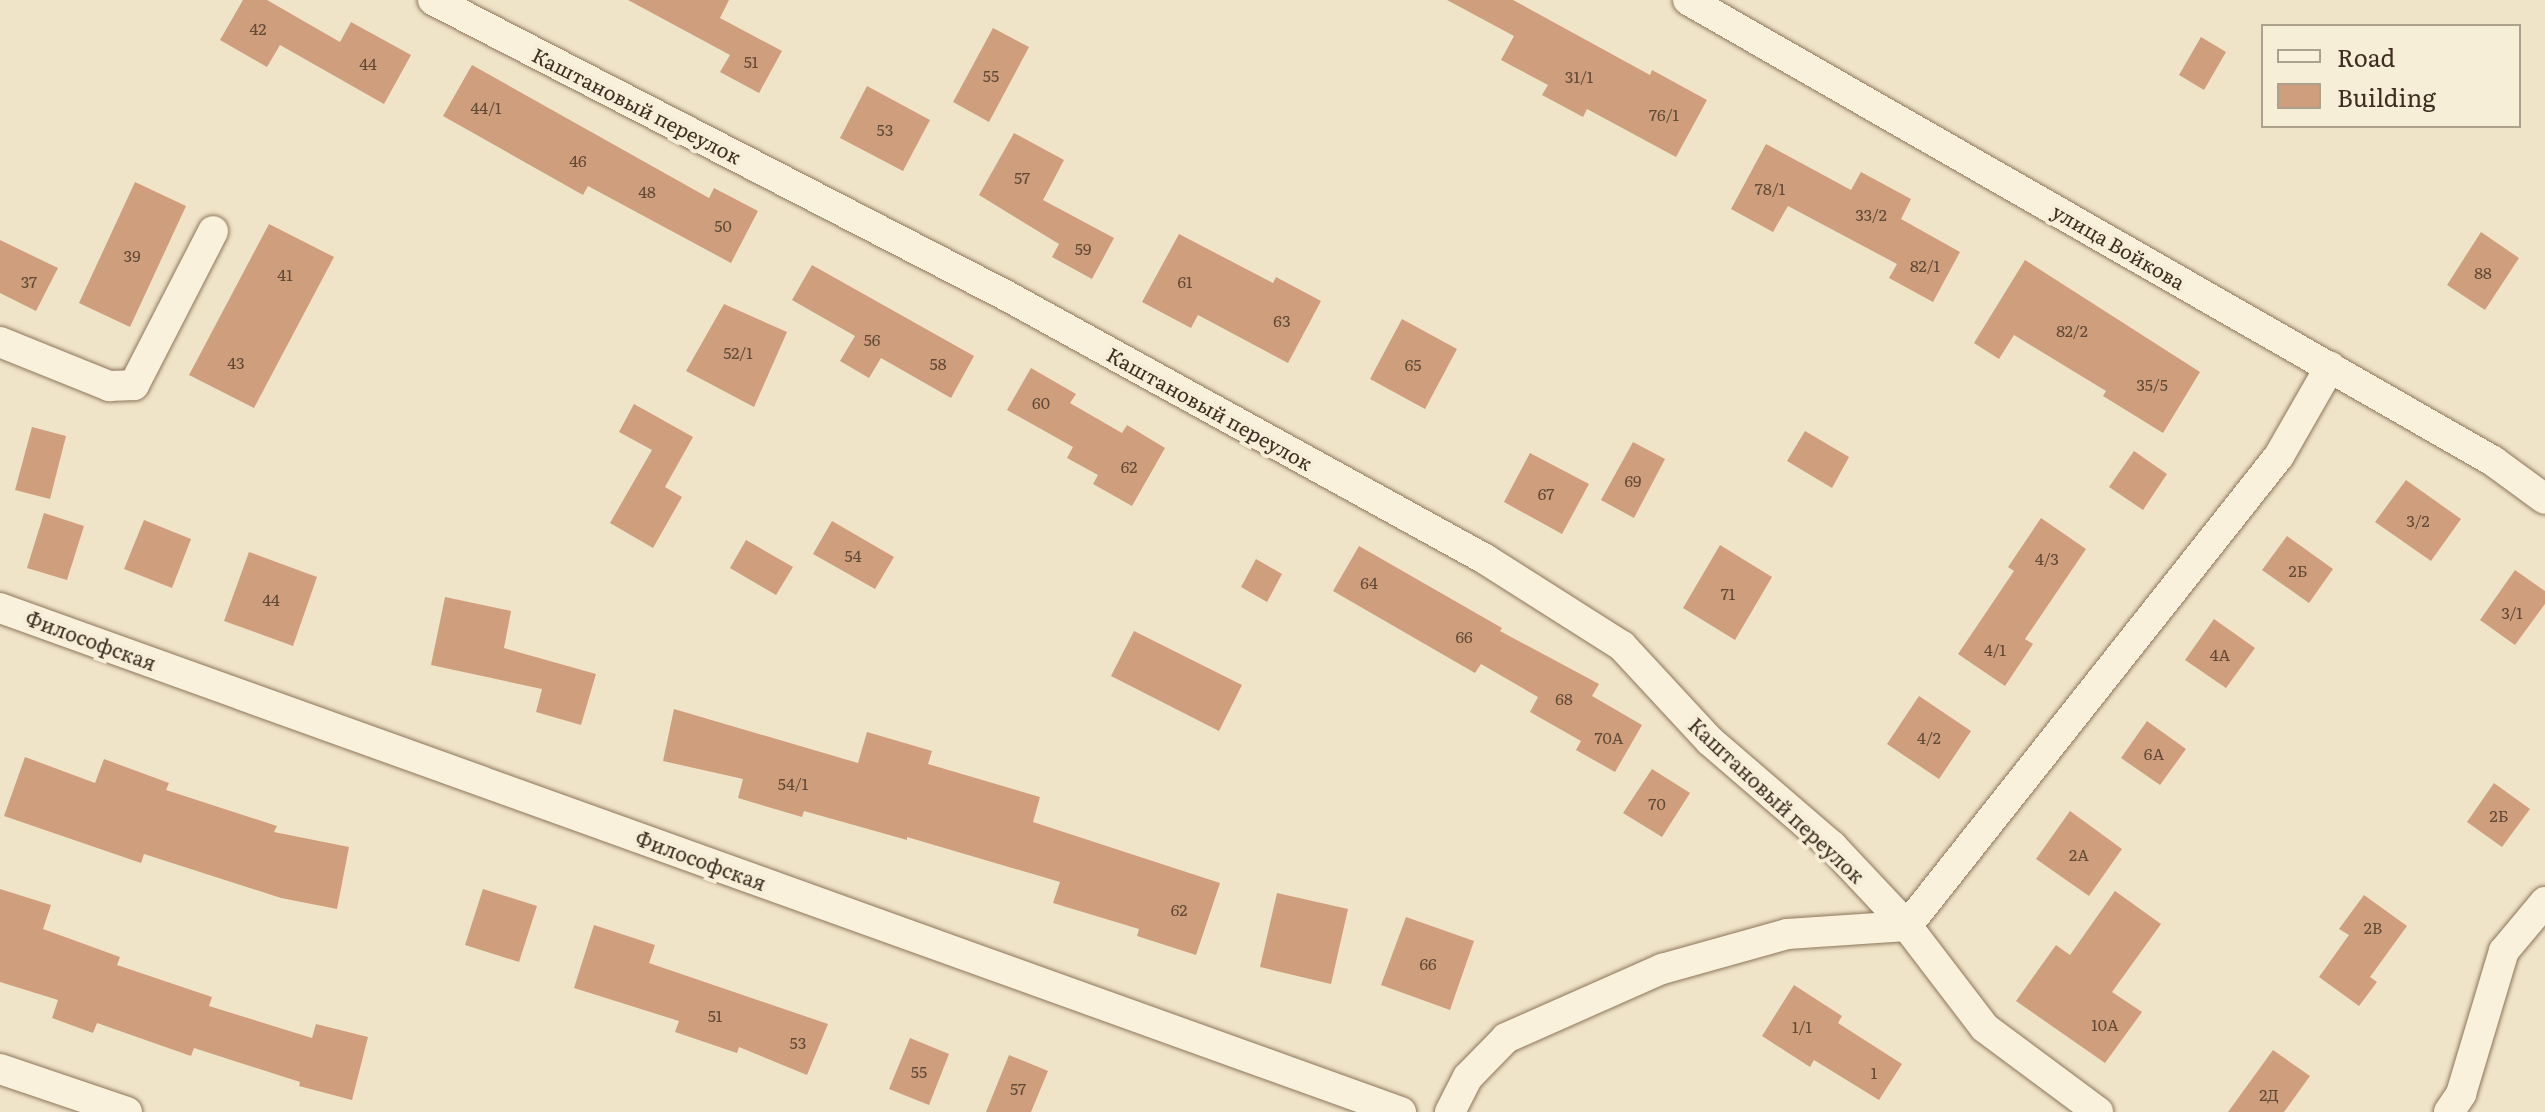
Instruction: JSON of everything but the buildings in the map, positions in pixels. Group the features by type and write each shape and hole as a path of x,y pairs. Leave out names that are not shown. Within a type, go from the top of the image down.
{"street":[{"name":"Каштановый переулок","path":"433,0 1007,296 1497,567 1622,646 1710,741 1832,846 1907,926 1985,1028 2098,1112"},
{"name":"улица Войкова","path":"1688,0 2493,461 2545,499"},
{"path":"0,342 109,386 134,385 213,231"},
{"path":"1450,1112 1468,1077 1506,1038 1662,969 1787,934 1907,926 2279,456 2330,367"},
{"name":"Философская","path":"0,608 1401,1112"},
{"path":"2449,1112 2461,1094 2504,951 2545,902"},
{"path":"0,1069 127,1112"}]}
